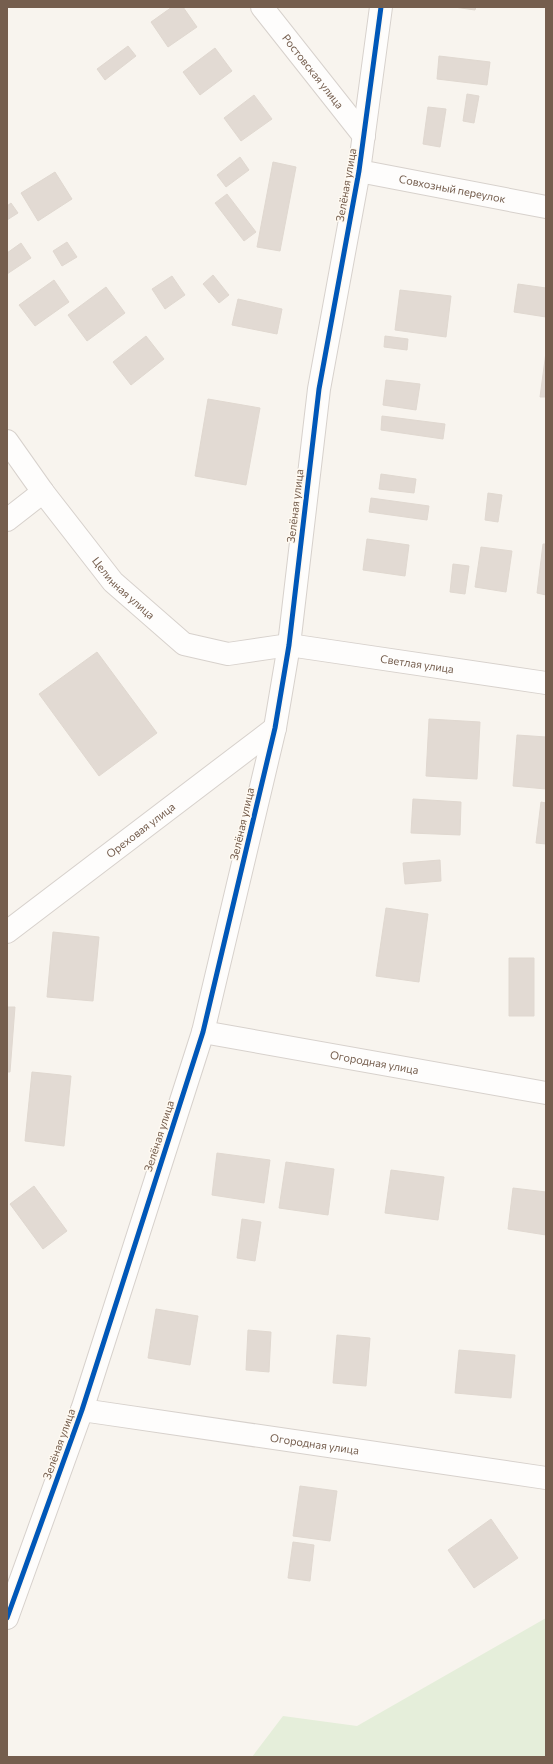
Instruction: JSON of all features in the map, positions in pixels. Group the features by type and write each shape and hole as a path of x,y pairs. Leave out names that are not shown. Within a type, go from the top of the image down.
{"street":[{"name":"Ростовская улица","path":"262,7 364,136"},
{"name":"Зелёная улица","path":"7,1618 82,1410 203,1032 275,728 289,645 319,389 359,171 381,7"},
{"name":"Совхозный переулок","path":"359,171 546,206"},
{"name":"Целинная улица","path":"7,441 43,492 113,582 184,644 228,654 289,645"},
{"path":"7,520 43,492"},
{"name":"Светлая улица","path":"289,645 546,683"},
{"name":"Ореховая улица","path":"7,932 275,728"},
{"name":"Огородная улица","path":"203,1032 546,1093"},
{"name":"Огородная улица","path":"82,1410 546,1478"}],"green space":[{"path":"546,1618 546,1757 252,1757 283,1716 357,1726"}],"building":[{"path":"172,7 183,7 197,27 168,47 151,22"},
{"path":"454,7 476,7 475,10"},
{"path":"128,46 136,56 105,80 97,69"},
{"path":"215,48 232,71 200,95 183,72"},
{"path":"439,56 490,62 487,85 437,79"},
{"path":"467,94 479,96 474,123 463,121"},
{"path":"254,95 272,119 241,141 224,118"},
{"path":"428,107 446,109 440,147 423,144"},
{"path":"240,157 249,170 226,187 217,175"},
{"path":"273,162 296,167 280,251 257,247"},
{"path":"55,172 72,199 38,221 21,193"},
{"path":"227,194 256,232 244,241 215,203"},
{"path":"11,203 18,213 7,220 7,206"},
{"path":"67,242 77,257 62,266 53,251"},
{"path":"21,243 31,258 7,274 7,253"},
{"path":"213,275 229,295 219,303 203,284"},
{"path":"172,276 185,295 165,309 152,289"},
{"path":"54,280 69,302 35,326 19,305"},
{"path":"518,284 546,288 546,317 514,312"},
{"path":"106,287 125,313 87,341 68,315"},
{"path":"400,290 451,296 446,337 395,330"},
{"path":"238,299 282,309 277,334 232,325"},
{"path":"146,336 164,359 131,385 113,362"},
{"path":"385,336 408,339 407,350 384,347"},
{"path":"546,352 546,397 540,397"},
{"path":"386,380 420,384 416,410 383,405"},
{"path":"208,399 260,408 246,485 195,476"},
{"path":"382,416 445,424 443,439 381,430"},
{"path":"381,474 416,479 414,493 379,489"},
{"path":"488,493 502,495 498,522 485,520"},
{"path":"371,498 429,506 427,520 369,512"},
{"path":"367,539 409,545 405,576 363,570"},
{"path":"543,544 546,544 546,595 537,593"},
{"path":"481,547 512,551 506,592 475,587"},
{"path":"453,564 469,566 465,594 450,592"},
{"path":"97,652 157,733 99,776 39,694"},
{"path":"429,719 480,722 477,779 426,776"},
{"path":"517,735 546,737 546,789 513,786"},
{"path":"413,799 461,802 460,835 411,833"},
{"path":"541,802 546,803 546,844 536,843"},
{"path":"440,860 441,881 405,884 403,863"},
{"path":"386,908 428,914 419,982 376,976"},
{"path":"53,932 99,937 93,1001 47,997"},
{"path":"509,958 534,958 534,1016 509,1016"},
{"path":"7,1007 15,1007 10,1072 7,1072"},
{"path":"32,1072 71,1076 64,1146 25,1141"},
{"path":"217,1153 270,1160 264,1203 212,1195"},
{"path":"286,1162 334,1169 328,1215 279,1208"},
{"path":"391,1170 444,1177 438,1220 385,1213"},
{"path":"34,1186 67,1231 43,1249 10,1204"},
{"path":"513,1188 546,1192 546,1235 508,1229"},
{"path":"242,1219 261,1222 255,1261 237,1258"},
{"path":"156,1309 198,1316 190,1365 148,1358"},
{"path":"248,1330 271,1332 269,1372 246,1370"},
{"path":"337,1335 370,1338 366,1386 333,1383"},
{"path":"459,1350 515,1355 511,1398 455,1393"},
{"path":"300,1486 337,1491 330,1541 293,1536"},
{"path":"491,1519 518,1558 474,1588 448,1550"},
{"path":"293,1542 314,1545 310,1581 288,1578"}],"cycle path":[{"path":"7,1618 82,1410 203,1032 275,728 289,645 319,389 359,171 381,7"}]}
